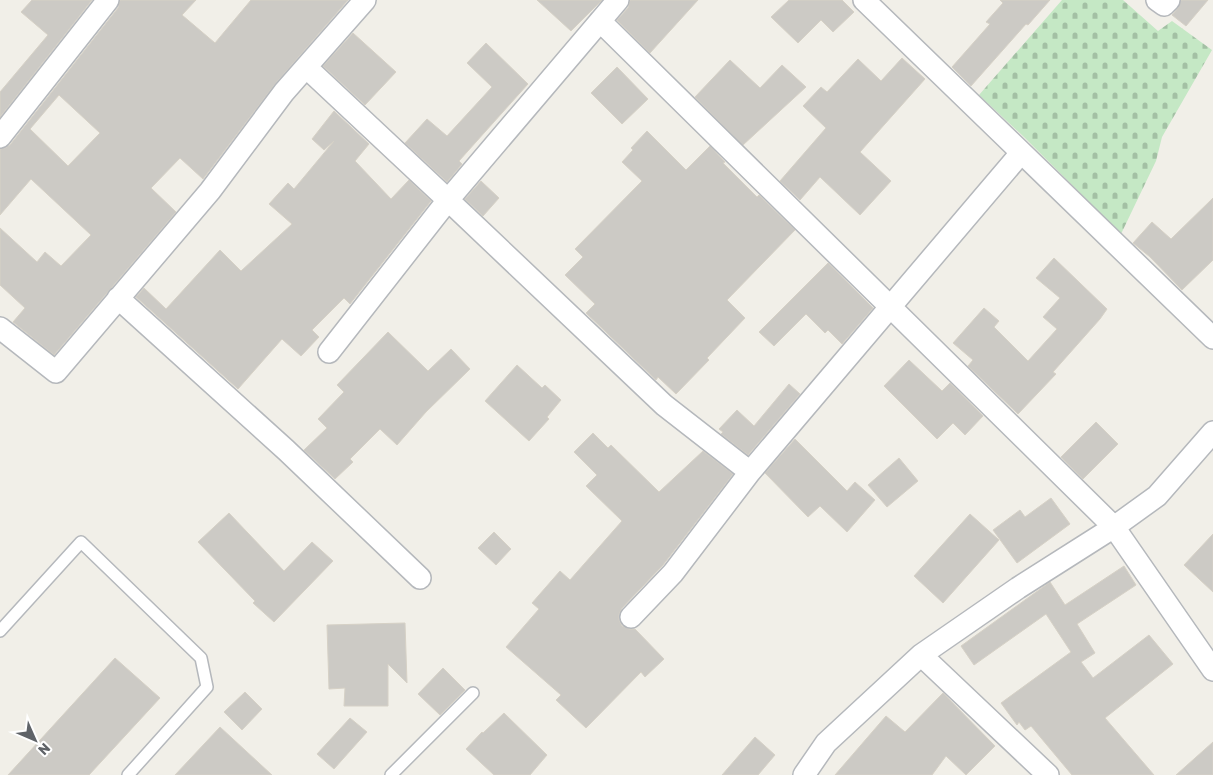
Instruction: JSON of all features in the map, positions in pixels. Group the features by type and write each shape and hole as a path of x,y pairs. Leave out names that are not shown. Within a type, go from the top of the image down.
{"street":[{"path":"0,137 108,0"},
{"path":"0,328 56,372 210,191 284,92 365,0"},
{"path":"329,352 448,200 618,0"},
{"path":"864,0 1213,338"},
{"path":"1157,0 1164,5 1169,0"},
{"path":"600,21 1114,527 1213,670"},
{"path":"306,67 664,405 750,472"},
{"path":"631,617 673,573 750,472 1021,153"},
{"path":"118,298 286,450 420,578"},
{"path":"804,775 826,743 921,655 1018,588 1114,527 1157,496 1213,432"},
{"path":"921,655 1048,775"}],"lane":[{"path":"0,631 81,542 201,658 207,687 128,775"},
{"path":"391,775 474,694"}],"green space":[{"path":"1062,0 1123,0 1158,31 1172,21 1212,50 1162,137 1156,161 1121,234 979,95"}],"building":[{"path":"32,0 92,0 0,117 0,92 48,35 21,12"},
{"path":"120,0 196,0 182,15 215,43 251,0 348,0 275,84 203,179 180,158 151,188 176,212 54,355 13,322 25,308 0,285 0,228 37,262 45,252 61,266 91,235 31,179 0,215 0,149 10,145 118,8","holes":["59,95 100,133 68,166 30,129"]},
{"path":"537,0 602,0 571,31"},
{"path":"630,0 698,0 650,53 617,20 628,8"},
{"path":"789,0 842,0 854,12 833,32 821,20 798,43 771,17"},
{"path":"1000,0 1050,0 971,86 952,67 990,24 986,22 1003,3"},
{"path":"1181,0 1208,0 1186,26 1172,15 1178,8"},
{"path":"353,33 396,72 365,105 323,66"},
{"path":"486,43 528,84 459,161 462,164 447,182 405,143 427,119 447,136 492,87 467,63"},
{"path":"902,58 925,79 860,152 891,181 860,215 820,177 800,200 780,181 826,128 803,106 821,87 827,92 858,59 881,81"},
{"path":"730,60 760,88 782,65 806,87 743,145 695,97"},
{"path":"617,67 648,99 622,124 591,93"},
{"path":"334,111 369,144 355,161 391,199 409,180 431,201 350,304 344,298 312,330 319,337 301,356 282,339 238,389 136,297 144,288 166,309 220,250 241,271 292,224 269,204 288,183 294,189 334,141 324,150 312,139"},
{"path":"647,131 686,170 710,146 725,162 723,163 757,197 759,195 795,230 727,300 745,318 707,358 709,360 676,394 658,377 656,380 586,313 595,304 565,275 583,257 575,249 642,181 622,162 633,150 631,148"},
{"path":"481,181 499,198 483,216 465,199"},
{"path":"1213,198 1213,260 1182,290 1150,257 1133,243 1152,222 1171,239"},
{"path":"1054,258 1107,309 1053,372 1056,374 1018,414 968,366 973,360 953,343 984,308 999,321 994,327 1028,361 1057,329 1043,317 1060,298 1036,278"},
{"path":"828,263 873,308 842,344 828,330 825,333 806,314 774,346 759,332"},
{"path":"388,332 428,371 451,349 470,369 426,412 397,445 380,429 350,459 353,462 335,479 304,450 327,428 318,419 344,392 337,385"},
{"path":"909,360 942,391 950,383 983,416 965,435 953,423 937,439 884,386"},
{"path":"517,365 542,388 545,385 561,400 547,417 549,419 529,441 485,401"},
{"path":"789,384 800,394 748,455 721,434 723,432 719,429 737,410 754,426"},
{"path":"1096,422 1118,444 1083,479 1061,457"},
{"path":"593,433 608,448 611,445 659,492 703,451 733,474 663,565 622,608 619,614 622,626 635,629 664,659 645,677 641,672 586,728 556,700 561,695 506,647 539,609 532,603 560,571 570,580 622,521 586,486 597,475 574,452"},
{"path":"795,439 847,491 855,482 875,500 847,532 820,506 808,517 765,473"},
{"path":"899,458 918,481 887,507 868,485"},
{"path":"1051,498 1070,524 1017,563 993,530 1020,510 1025,517"},
{"path":"229,513 284,571 312,542 333,561 274,622 253,603 255,601 198,542"},
{"path":"970,514 999,540 943,603 914,576"},
{"path":"494,532 511,549 496,565 478,548"},
{"path":"1213,534 1213,592 1184,565"},
{"path":"1124,566 1136,585 1077,624 1095,653 1081,662 1093,678 1149,635 1173,664 1105,718 1154,775 1072,775 1031,726 1025,730 1019,722 1017,725 1001,703 1071,652 1046,614 974,665 961,646 1050,582 1065,605"},
{"path":"405,623 407,683 388,664 388,706 344,706 345,688 329,689 327,625"},
{"path":"115,658 160,698 89,775 8,775"},
{"path":"443,668 465,690 440,715 418,694"},
{"path":"245,692 262,709 242,730 224,712"},
{"path":"943,693 995,746 966,775 946,756 932,775 835,775 886,716 905,732"},
{"path":"504,713 547,755 530,775 494,775 466,749"},
{"path":"350,718 367,732 334,769 317,754"},
{"path":"220,727 272,775 175,775"},
{"path":"755,737 775,755 758,775 722,775"},
{"path":"1213,742 1213,775 1176,775"}]}
